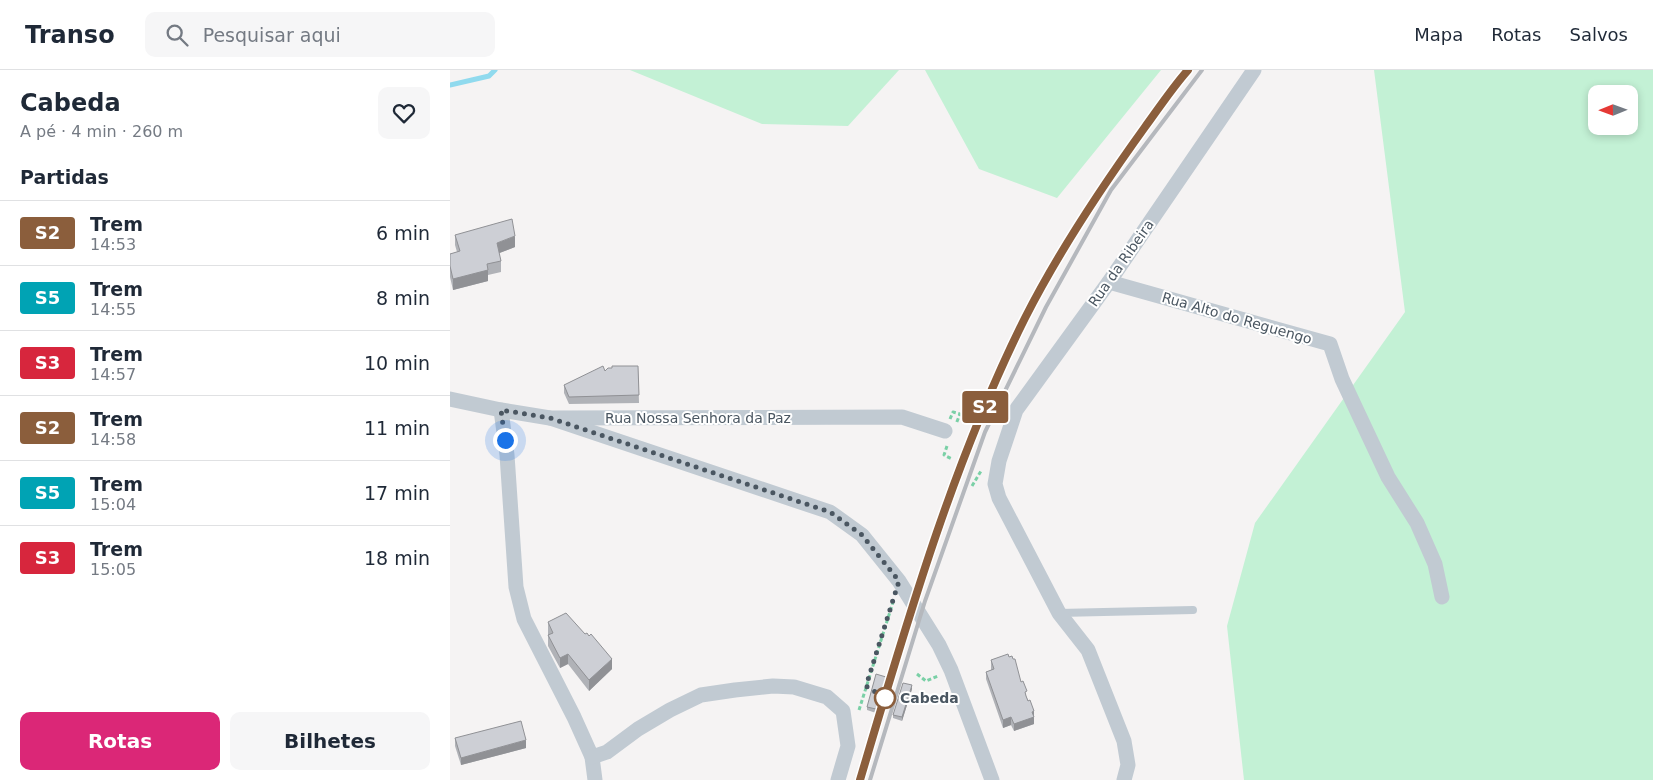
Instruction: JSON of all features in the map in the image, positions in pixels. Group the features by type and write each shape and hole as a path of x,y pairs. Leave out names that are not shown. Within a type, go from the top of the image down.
{"street":[{"name":"Rua da Ribeira","path":"1059,613 999,498 995,484 999,461 1016,410 1109,282 1254,70"},
{"name":"Rua Alto do Reguengo","path":"1109,282 1330,344 1342,379 1388,477 1417,523 1435,564 1442,597"},
{"name":"Rua Nossa Senhora da Paz","path":"450,399 550,418 902,417 945,431"},
{"path":"501,410 507,455 516,587 524,619 574,717 592,757 595,780"},
{"path":"550,418 830,512 862,535 899,581 939,645 951,670 992,780"},
{"path":"1059,613 1088,650 1124,741 1128,765 1124,780"},
{"path":"592,757 607,752 638,729 700,695 773,686 794,687 828,697 842,711 848,746 838,780"}],"lane":[{"path":"1059,613 1193,610"}],"path":[{"path":"856,718 899,581"},
{"path":"917,674 926,681 951,670"}],"green space":[{"path":"630,70 899,70 848,126 762,124"},
{"path":"925,70 1161,70 1057,198 979,169"},
{"path":"1374,70 1653,70 1653,780 1244,780 1227,626 1255,523 1405,312"}],"building":[{"path":"512,219 515,236 497,243 501,261 487,264 488,270 453,279 450,254 460,251 455,235"},
{"path":"603,366 605,371 608,368 612,368 612,366 638,366 639,395 569,397 564,385"},
{"path":"566,613 585,634 587,633 589,636 591,634 612,659 589,680 568,654 560,658 548,635 553,633 548,622"},
{"path":"1008,654 1009,657 1012,656 1015,659 1021,682 1023,681 1027,691 1025,692 1026,696 1028,701 1030,700 1034,711 1032,712 1034,717 1014,724 1011,717 1003,720 986,672 994,669 991,660"},
{"path":"876,674 886,677 876,709 867,707"},
{"path":"903,683 912,685 902,717 893,715"},
{"path":"521,721 526,740 461,758 455,738"}],"waterway":[{"path":"450,85 489,76 495,70"}],"railway":[{"path":"860,780 913,604 933,545 975,429 999,373 1025,318 1066,244 1129,150 1188,70"},
{"path":"870,780 925,601 985,432 1046,307 1111,190 1202,70"}],"train":[{"name":"S2","path":"860,780 907,624 934,544 966,454 1010,350 1042,287 1107,180 1188,70"}],"place":[{"name":"Cabeda","path":"885,698"}],"route":[{"path":"505,440 501,410 550,418 830,512 862,535 899,581 866,686 885,698"}]}
